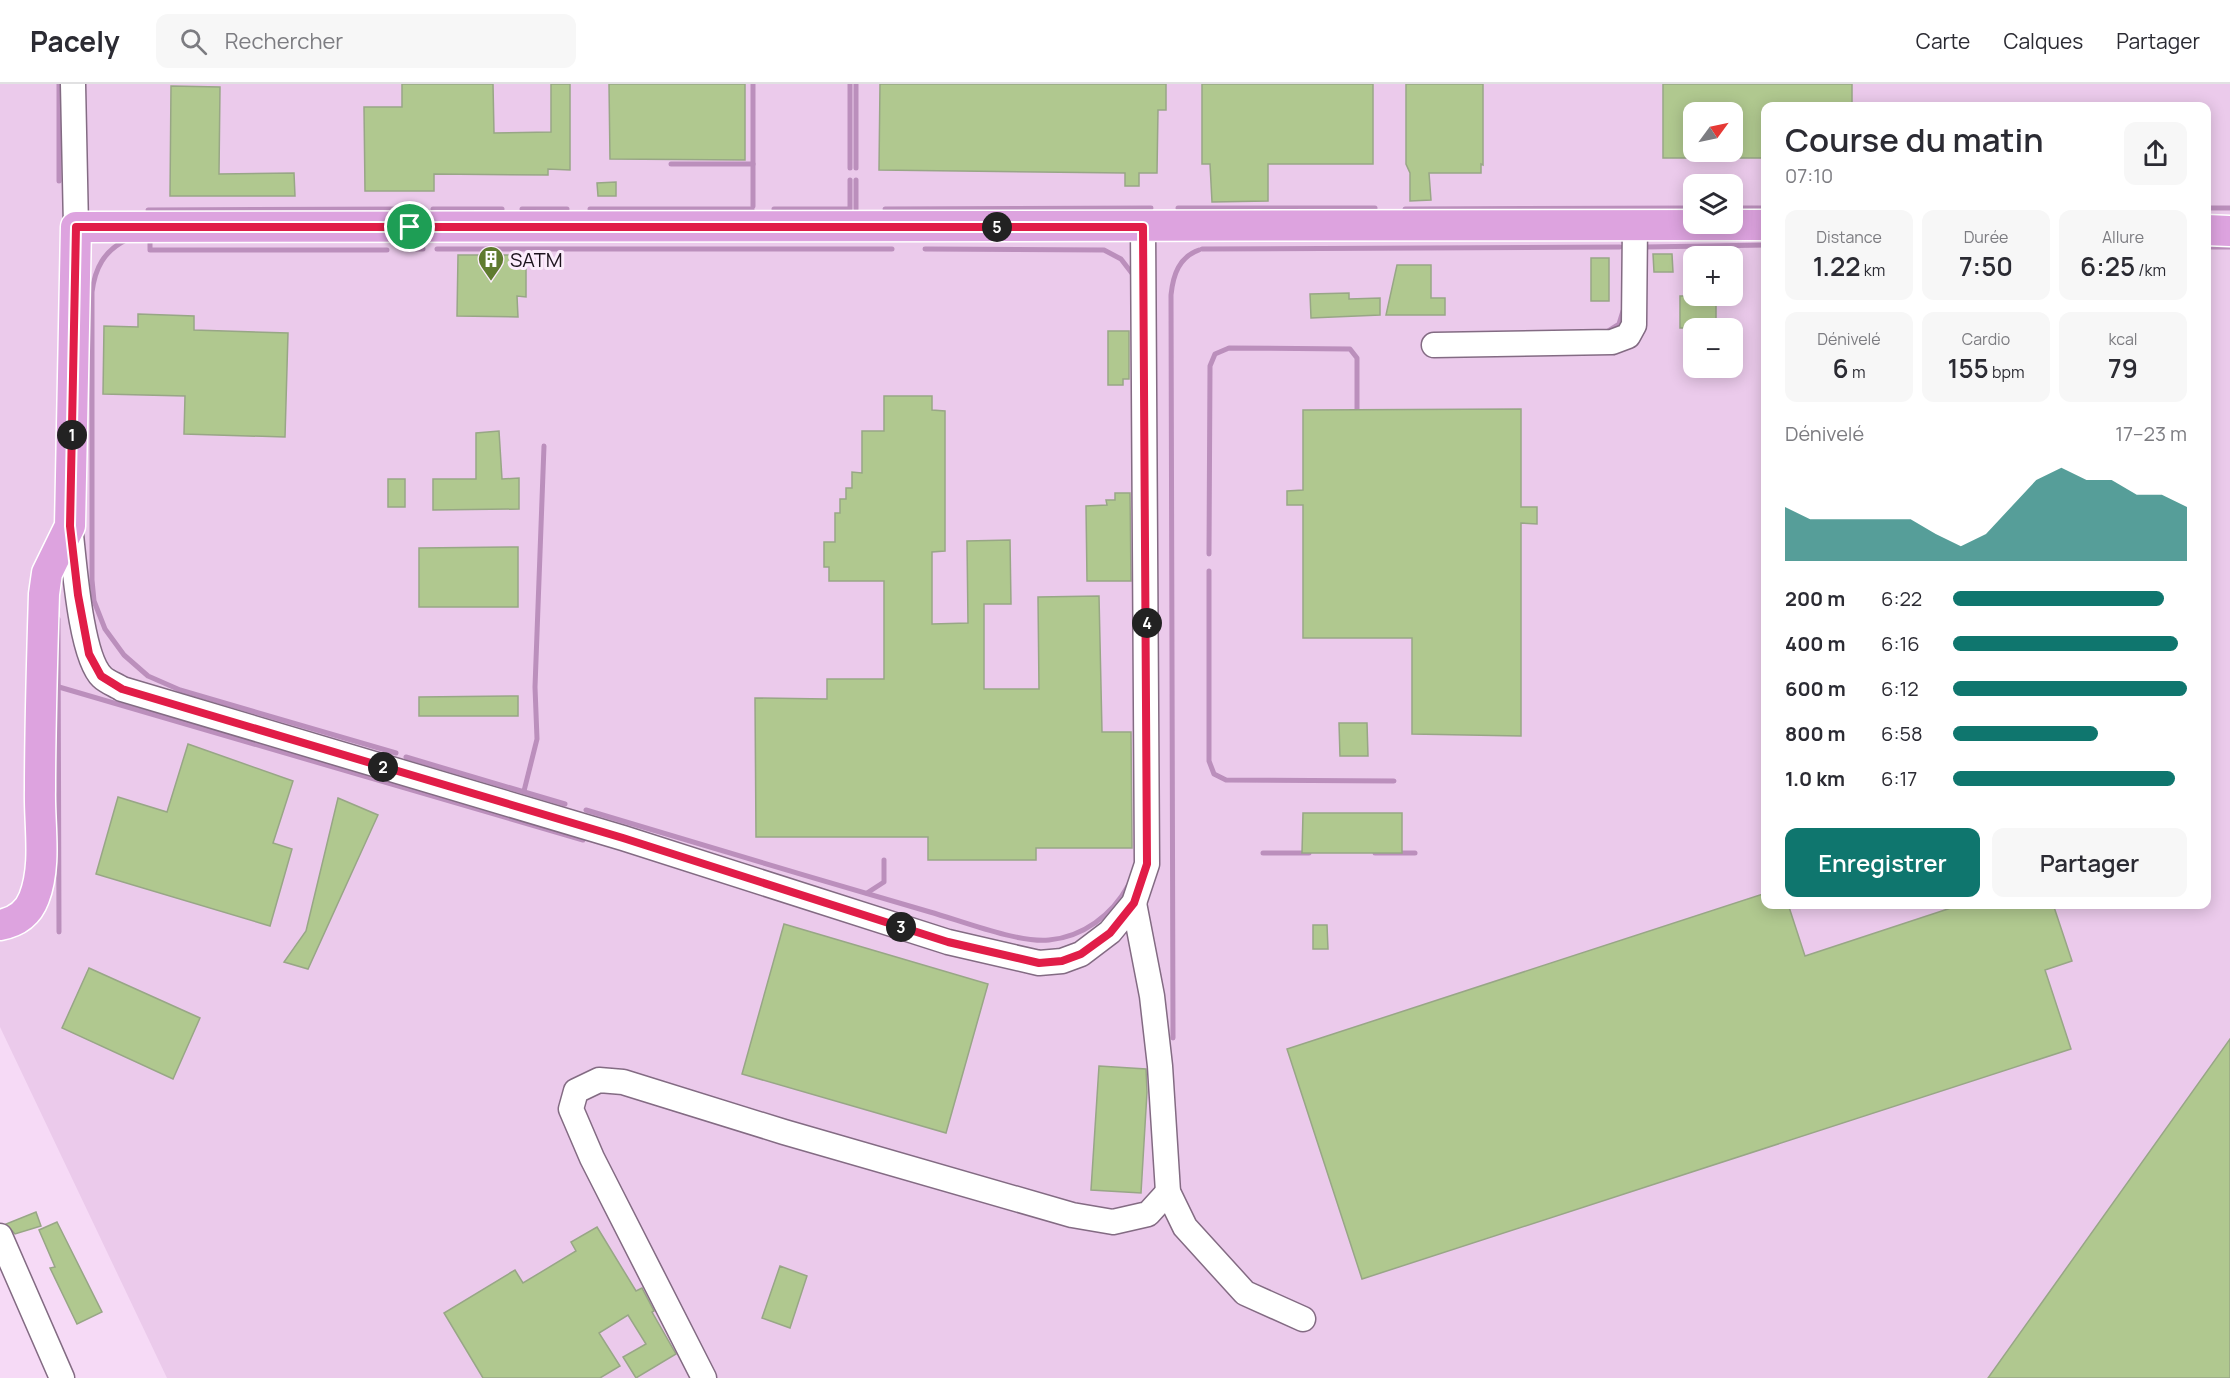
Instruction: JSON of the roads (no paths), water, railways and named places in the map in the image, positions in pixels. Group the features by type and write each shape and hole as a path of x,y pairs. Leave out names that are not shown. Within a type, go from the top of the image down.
{"main road":[{"path":"0,925 13,923 26,912 33,899 41,859 40,735 44,594 47,573 70,526 76,227 1761,225"},
{"path":"2211,230 2230,231"}],"street":[{"path":"73,84 76,227"},
{"path":"1434,345 1612,342 1628,336 1634,326 1635,224"},
{"path":"70,526 78,595 89,654 101,676 122,689 623,838 948,942 1039,963 1062,961 1081,954 1110,933 1134,903 1147,864 1143,227"},
{"path":"1134,903 1152,996 1160,1066 1168,1192 1185,1227 1245,1293 1304,1319"},
{"path":"704,1378 592,1158 572,1109 576,1091 598,1080 623,1082 784,1132 1072,1215 1113,1222 1136,1217 1148,1214 1168,1192"},
{"path":"0,1236 62,1378"}],"waterway":[{"path":"59,84 59,181"},
{"path":"753,84 753,206"},
{"path":"850,84 850,168"},
{"path":"856,84 856,168"},
{"path":"671,164 753,164"},
{"path":"774,209 850,209 850,180"},
{"path":"856,180 856,209"},
{"path":"885,209 1151,208"},
{"path":"1178,208 1375,208"},
{"path":"1405,209 1683,208"},
{"path":"1743,208 1761,208"},
{"path":"2211,208 2230,208"},
{"path":"148,210 408,209"},
{"path":"433,209 502,209"},
{"path":"522,209 567,209"},
{"path":"590,209 752,209"},
{"path":"150,237 150,250 387,250"},
{"path":"126,240 112,249 102,261 95,275 92,292 92,580 94,601 105,629 124,655 148,676 180,690 396,753"},
{"path":"1645,247 1761,245"},
{"path":"1202,249 1620,247"},
{"path":"2211,247 2230,247"},
{"path":"408,249 423,249"},
{"path":"437,249 892,249"},
{"path":"925,249 1104,250 1121,259 1134,276"},
{"path":"1173,1038 1171,295 1178,268 1186,257 1199,250"},
{"path":"1608,331 1619,324 1623,311"},
{"path":"1209,554 1210,366 1215,354 1229,348 1350,349 1357,358 1357,410"},
{"path":"524,791 537,739 535,687 544,446"},
{"path":"1209,571 1209,761 1214,774 1226,780 1394,781"},
{"path":"58,619 59,932"},
{"path":"59,687 583,840"},
{"path":"406,757 565,804"},
{"path":"586,810 1021,938 1049,940 1062,938 1085,929 1105,915 1128,886"},
{"path":"1263,853 1309,853"},
{"path":"1375,853 1415,853"},
{"path":"867,893 884,882 884,860"}],"place":[{"name":"SATM","path":"491,282"}]}
